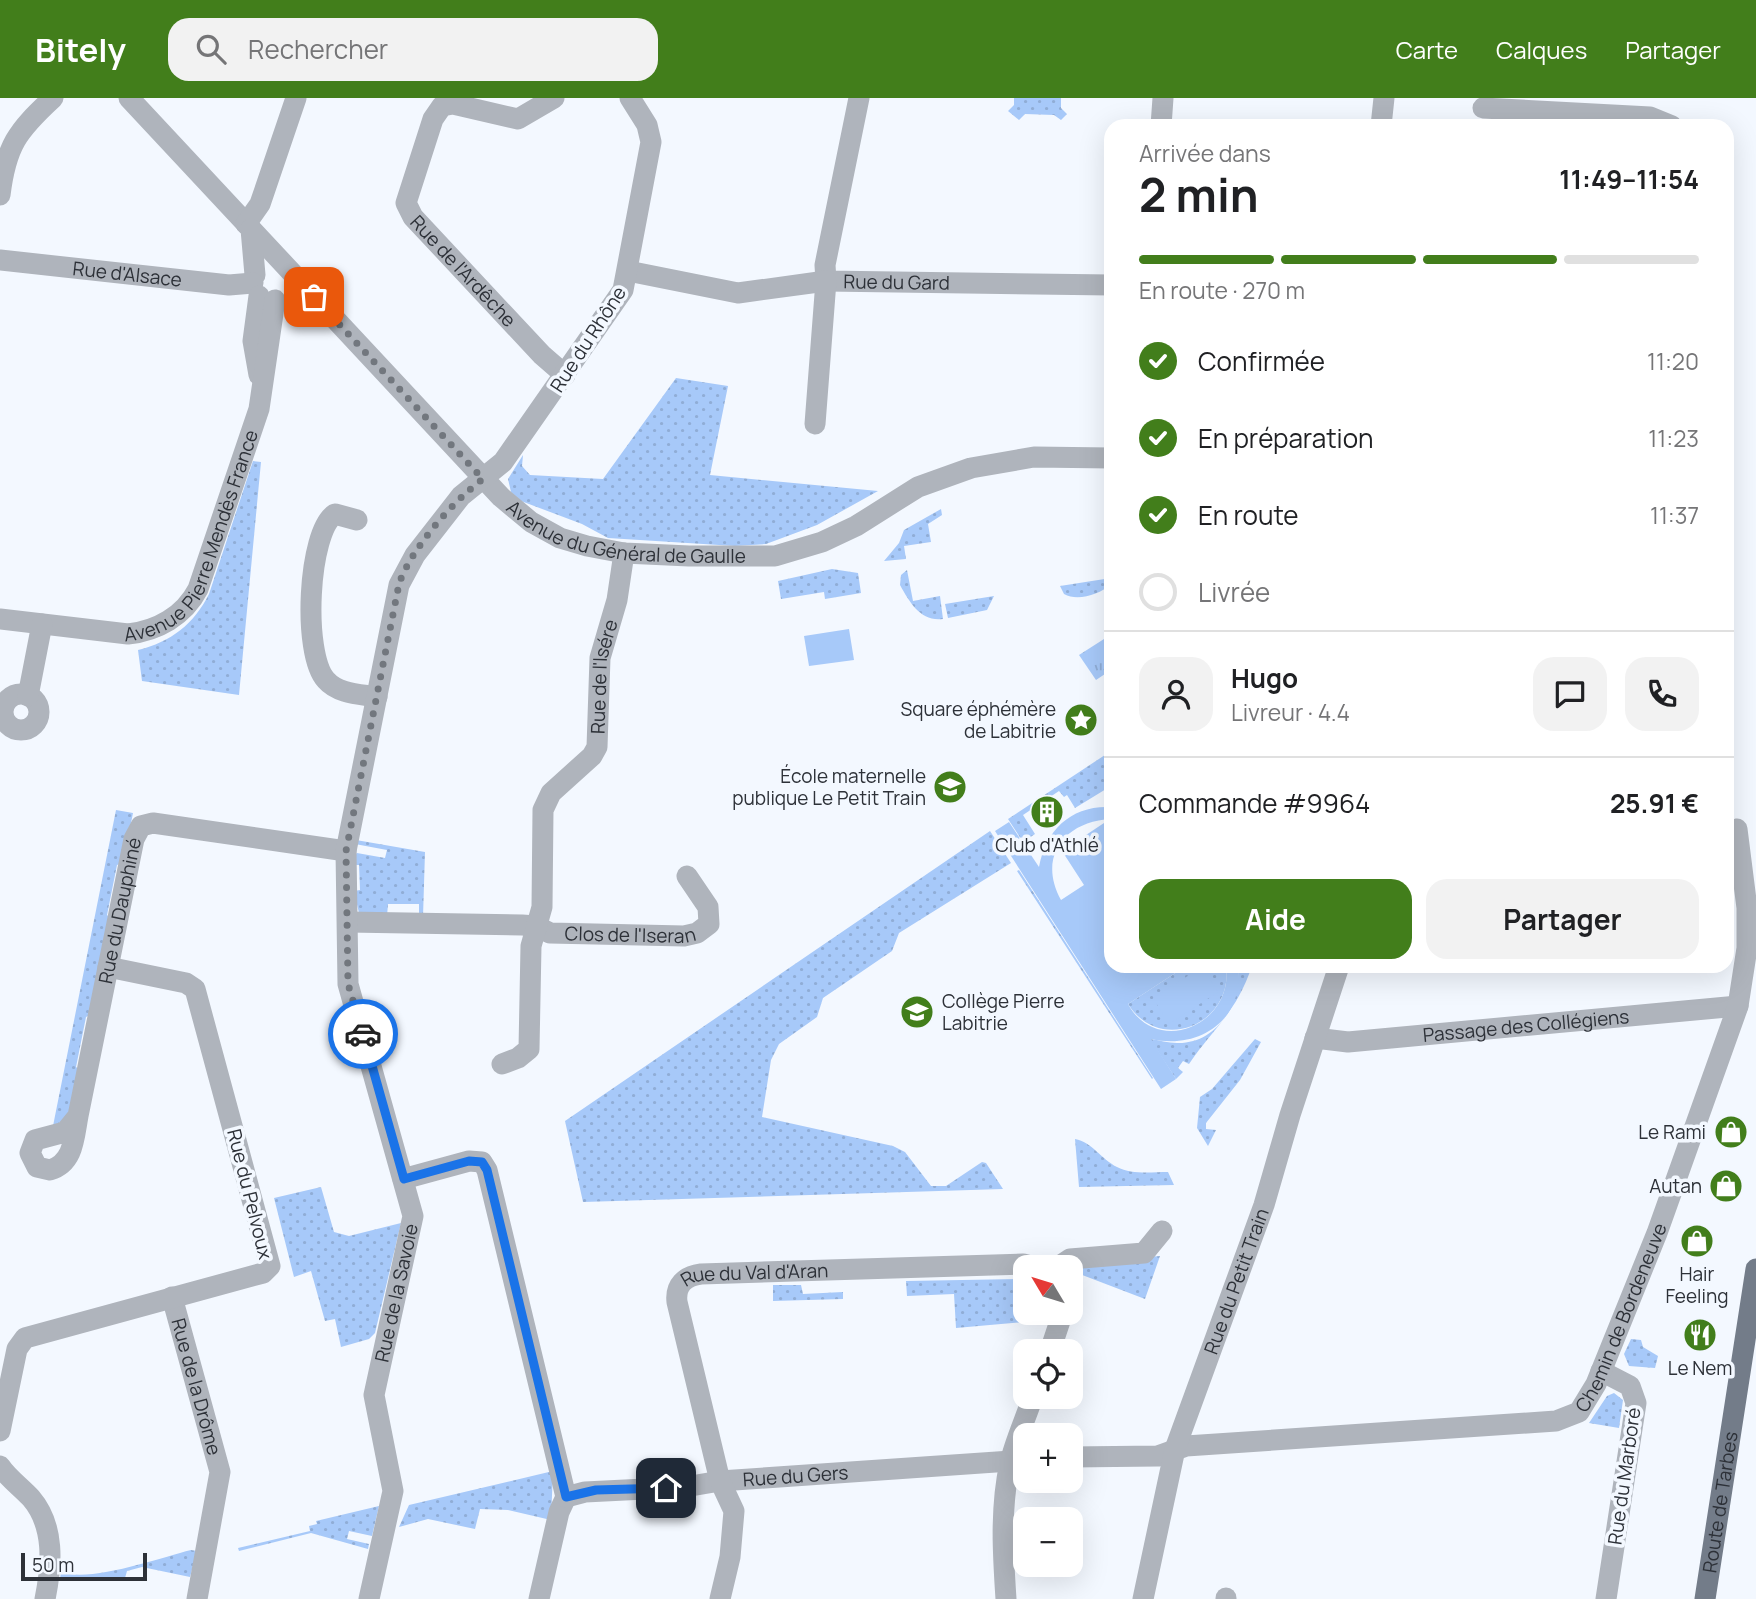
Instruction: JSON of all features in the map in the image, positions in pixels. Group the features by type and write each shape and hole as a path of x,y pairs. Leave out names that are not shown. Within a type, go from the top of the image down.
{"main road":[{"name":"Route de Tarbes","path":"1705,1599 1756,1269"},
{"name":"Route de Tarbes","path":"1736,1407 1756,1351"}],"street":[{"path":"0,195 3,166 11,144 23,126 53,98"},
{"name":"Avenue du Général de Gaulle","path":"129,98 483,479 531,522 560,538 624,553 734,558 775,556 822,542 856,526 918,487 971,468 1034,457 1104,458"},
{"path":"265,290 248,226 260,204 296,98"},
{"name":"Rue de l'Ardêche","path":"554,98 518,119 453,104 442,106 433,119 406,203 409,213 440,247 542,355 565,374"},
{"name":"Rue du Rhône","path":"483,479 503,462 623,290 651,142 647,125 630,98"},
{"name":"Rue du Gard","path":"859,98 825,265 826,281 1104,285"},
{"path":"1162,119 1163,98"},
{"path":"1382,119 1384,98"},
{"path":"1482,111 1655,119"},
{"name":"Rue d'Alsace","path":"0,260 265,290"},
{"path":"269,265 288,269 288,284 265,290 269,265"},
{"path":"628,271 738,292 826,281 815,424"},
{"path":"265,290 304,286"},
{"name":"Avenue Pierre Mendès France","path":"0,619 137,633 167,622 189,603 198,589 263,391 253,341 265,290"},
{"name":"Rue de la Savoie","path":"369,1599 392,1499 392,1484 373,1401 413,1216 348,984 346,851 399,584 405,568 461,496 483,479"},
{"path":"357,520 335,514 326,523 310,595 311,642 317,668 329,684 348,692 377,697"},
{"name":"Rue de l'Isére","path":"502,1064 518,1058 529,1049 531,946 542,907 543,810 554,789 592,756 597,747 600,658 620,587 624,553"},
{"path":"28,696 42,624"},
{"path":"28,696 39,709 36,723 24,730 11,727 2,712 12,697 28,696"},
{"name":"Rue du Dauphiné","path":"78,1116 134,839 143,824 153,823 346,851"},
{"name":"Chemin de Bordeneuve","path":"1175,1449 1186,1446 1556,1422 1570,1418 1583,1407 1601,1371 1657,1233 1738,1006 1746,948 1747,908 1740,838"},
{"name":"Clos de l'Iseran","path":"536,926 550,933 684,936 697,933 709,924 708,906 687,876"},
{"path":"348,922 536,926"},
{"name":"Rue du Pelvoux","path":"0,1431 17,1349 25,1338 268,1270 270,1259 195,989 186,983 108,967"},
{"name":"Rue du Petit Train","path":"1143,1599 1175,1449 1264,1205 1337,973"},
{"name":"Passage des Collégiens","path":"1315,1038 1348,1042 1738,1006"},
{"path":"404,1179 469,1161 479,1161 486,1167 566,1497 559,1512 539,1599"},
{"path":"1083,1258 1144,1253 1162,1231"},
{"name":"Rue du Val d'Aran","path":"720,1481 676,1298 678,1286 687,1278 727,1273 1013,1264"},
{"name":"Rue de la Drôme","path":"172,1297 218,1453 220,1472 220,1490 197,1599"},
{"name":"Rue du Marboré","path":"1601,1371 1626,1383 1636,1399 1606,1599"},
{"path":"1083,1457 1158,1456 1175,1449"},
{"name":"Rue du Gers","path":"566,1497 596,1490 685,1487 720,1481 1013,1460"},
{"path":"0,1466 33,1500 44,1522 52,1560 45,1599"},
{"path":"720,1481 734,1511 735,1521 720,1599"},
{"path":"1006,1599 1003,1526 1013,1482"}],"green space":[{"path":"1014,98 1061,98 1061,108 1067,114 1061,120 1054,115 1025,114 1019,120 1008,111 1014,105"},
{"path":"676,378 728,386 710,475 878,491 817,525 766,544 735,546 608,538 582,524 521,501 511,492 508,479 523,455 522,466 530,475 603,479"},
{"path":"253,461 261,462 239,695 142,681 138,650 171,637 189,623 209,594"},
{"path":"941,509 942,515 928,524 931,542 904,546 906,559 884,561 899,543 904,530"},
{"path":"832,569 858,573 861,593 825,599 824,592 781,599 778,581"},
{"path":"907,570 913,601 940,596 943,619 928,617 912,604 900,585 901,575"},
{"path":"1104,579 1104,589 1082,597 1064,594 1060,586"},
{"path":"994,596 987,610 948,618 945,604"},
{"path":"849,629 854,660 809,666 804,636"},
{"path":"1104,639 1104,675 1096,680 1079,655"},
{"path":"1104,756 1104,790 1075,808 1067,795 1064,797 1059,791 1023,815 1035,834 1023,842 1008,819"},
{"path":"1104,807 1104,820 1080,826 1060,844 1052,869 1054,884 1061,900 1084,885 1062,851 1104,823 1104,973 1175,973 1128,1004 1141,1020 1157,1029 1174,1031 1191,1027 1206,1018 1218,1004 1225,987 1226,973 1238,973 1234,1002 1226,1016 1215,1027 1186,1040 1151,1039 1176,1079 1161,1089 995,831 1009,822 1039,867 1048,841 1063,822 1084,810"},
{"path":"116,810 133,813 123,863 117,865 107,915 112,920 92,1014 86,1017 76,1067 81,1071 72,1116 53,1126"},
{"path":"990,831 1011,863 899,933 892,951 823,998 817,1017 779,1044 771,1060 762,1117 893,1146 905,1152 931,1186 946,1186 982,1162 986,1163 1003,1189 583,1202 565,1121"},
{"path":"356,840 425,852 423,917 419,917 419,904 388,904 387,916 359,913 354,891 360,890 359,865 353,865 354,855 357,853 385,858 387,850 355,844"},
{"path":"1019,870 1153,1078 1152,1079 1017,871"},
{"path":"1175,973 1226,973 1219,1004 1207,1017 1192,1026 1175,1030 1158,1028 1142,1019 1128,1004"},
{"path":"1193,973 1206,973 1218,992 1169,1024 1153,998"},
{"path":"1238,973 1249,973 1239,996 1224,1018 1236,993"},
{"path":"1224,1018 1189,1064 1183,1061 1178,1068 1183,1072 1176,1079 1150,1039 1174,1043 1192,1041 1215,1029"},
{"path":"1255,1039 1261,1042 1240,1080 1206,1123 1206,1129 1216,1130 1208,1146 1197,1128 1200,1097 1212,1089"},
{"path":"1075,1139 1123,1170 1168,1172 1174,1185 1079,1187"},
{"path":"321,1187 334,1232 349,1236 401,1223 375,1333 369,1339 341,1347 335,1319 325,1321 311,1271 294,1277 274,1198"},
{"path":"1160,1256 1145,1299 1083,1275 1083,1263"},
{"path":"1013,1279 1013,1323 956,1328 954,1294 907,1296 906,1281"},
{"path":"773,1285 801,1285 803,1294 843,1292 843,1299 773,1301"},
{"path":"1631,1339 1641,1340 1643,1347 1658,1356 1655,1368 1629,1366 1624,1354"},
{"path":"1614,1393 1623,1400 1619,1428 1589,1423 1607,1396"},
{"path":"553,1471 551,1520 508,1510 480,1509 475,1529 428,1519 399,1527 409,1505"},
{"path":"379,1506 372,1536 349,1531 347,1539 369,1544 368,1549 311,1533 239,1551 238,1548 310,1531 309,1526 317,1524 316,1521"},
{"path":"191,1550 197,1551 190,1577 142,1567 127,1571 125,1578 60,1579 61,1572 74,1575 106,1572"}],"way so far":[{"path":"314,297 483,479 461,496 405,568 399,584 346,851 348,984 363,1034"}],"place":[{"name":"Square éphémère de Labitrie","path":"1081,720"},
{"name":"École maternelle publique Le Petit Train","path":"950,787"},
{"name":"Club d'Athlé","path":"1047,812"},
{"name":"Collège Pierre Labitrie","path":"917,1012"},
{"name":"Le Rami","path":"1731,1132"},
{"name":"Autan","path":"1726,1186"},
{"name":"Hair Feeling","path":"1697,1241"},
{"name":"Le Nem","path":"1700,1335"}],"route":[{"path":"363,1034 404,1179 469,1161 482,1162 486,1167 566,1497 596,1490 666,1488"}]}
